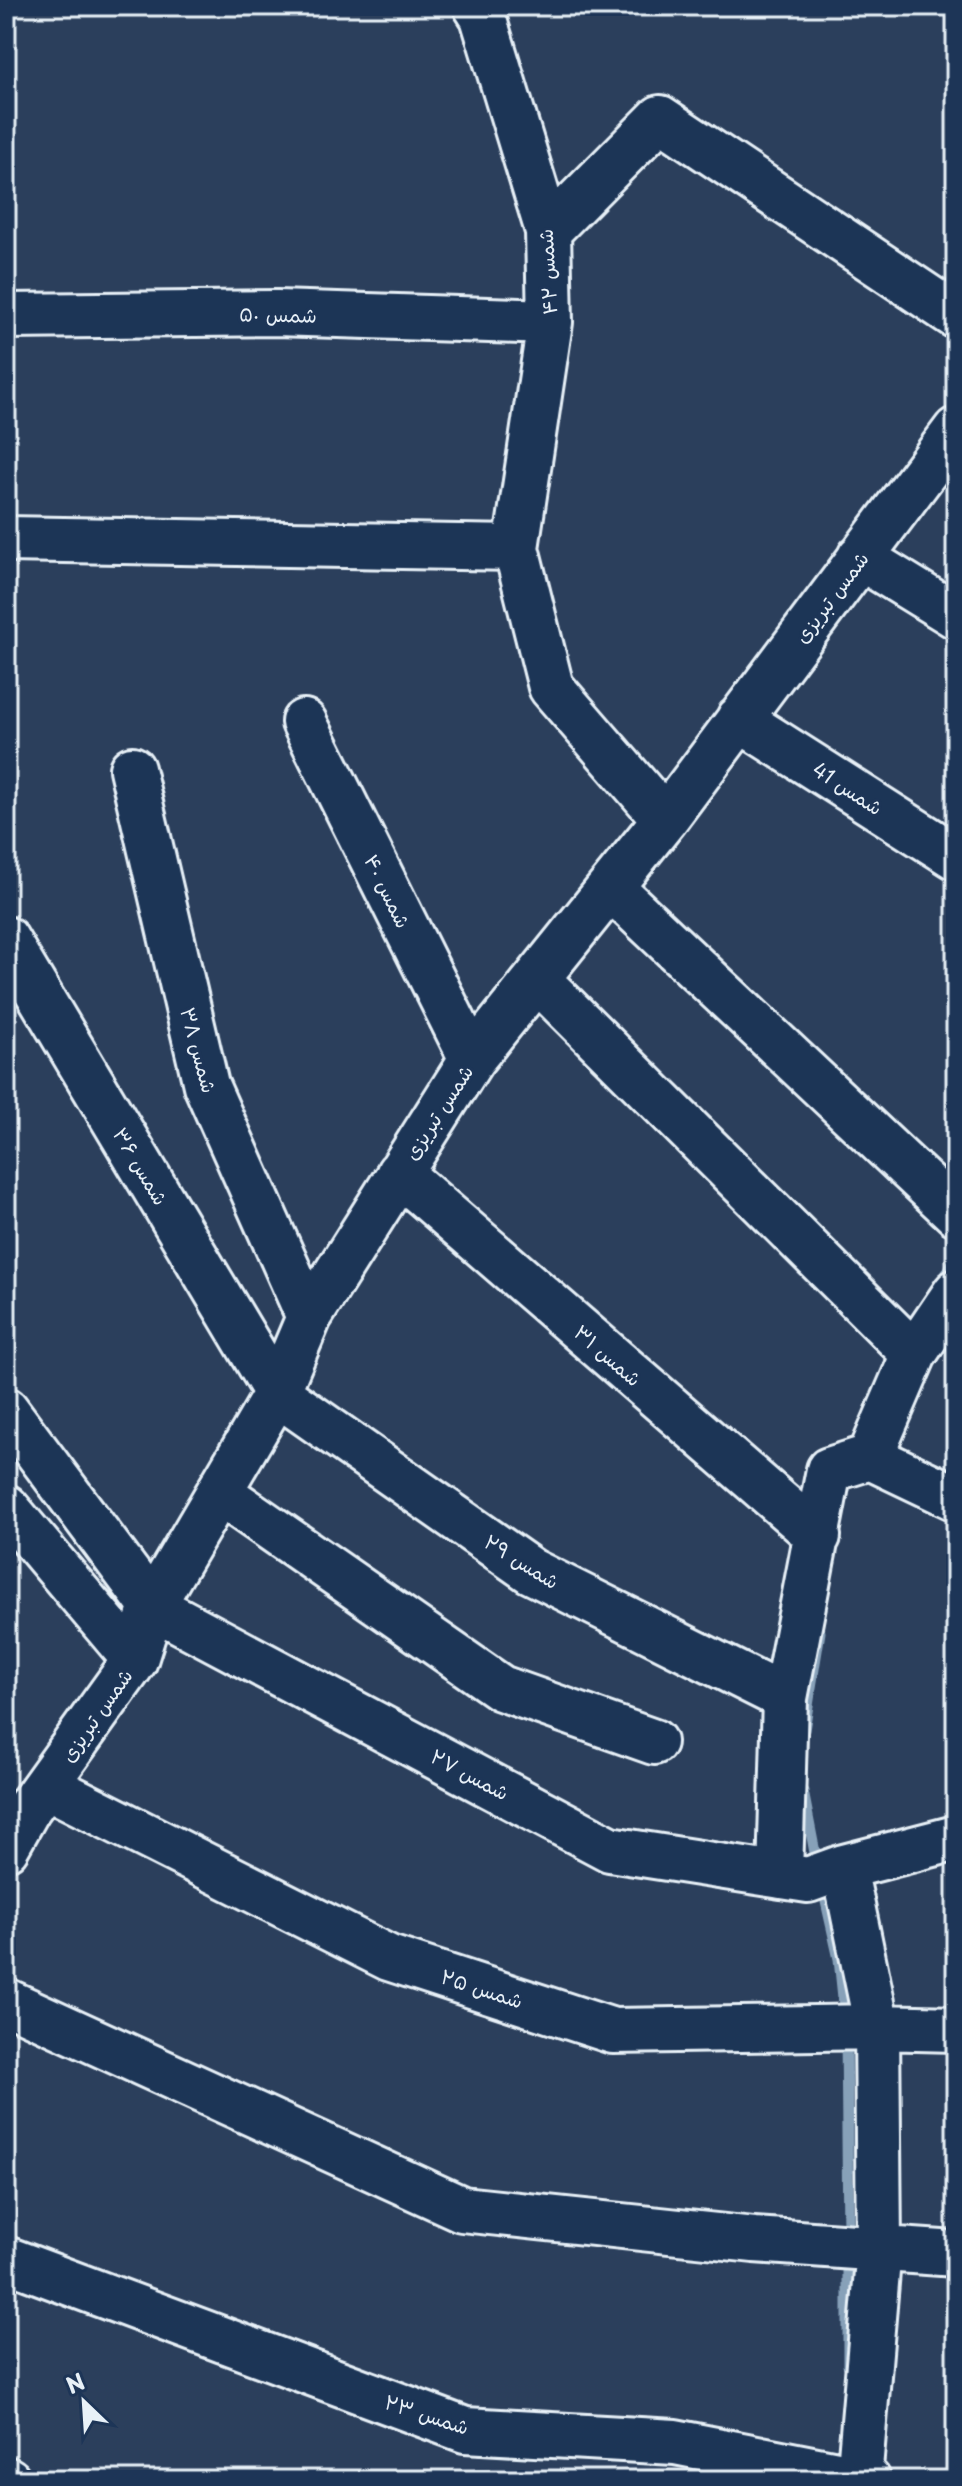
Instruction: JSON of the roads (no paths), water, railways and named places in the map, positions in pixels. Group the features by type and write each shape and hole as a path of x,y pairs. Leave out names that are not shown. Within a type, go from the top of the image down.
{"street":[{"name":"شمس ۴۲","path":"476,6 483,17 548,231 550,322 516,548 551,687 665,819"},
{"path":"548,231 660,118 956,316"},
{"name":"شمس ۵۰","path":"6,316 277,313 550,322"},
{"name":"شمس تبریزی","path":"6,1848 27,1793 135,1660 152,1606 277,1393 309,1317 472,1059 665,819 956,430"},
{"path":"6,539 516,548"},
{"path":"860,557 956,616"},
{"name":"شمس 41","path":"739,719 956,857"},
{"name":"شمس ۴۰","path":"304,722 472,1059"},
{"name":"شمس ۳۸","path":"132,769 206,1085 309,1317"},
{"path":"611,888 956,1213"},
{"name":"شمس ۳۶","path":"6,939 277,1393"},
{"path":"537,979 914,1354"},
{"name":"شمس ۳۱","path":"399,1173 818,1536"},
{"path":"870,1457 914,1354 956,1292"},
{"name":"شمس ۲۹","path":"277,1393 531,1571 785,1698"},
{"path":"6,1410 152,1606"},
{"path":"863,2479 879,2248 877,2027 810,1875 785,1698 829,1470 870,1457 956,1498"},
{"path":"219,1492 501,1688 654,1742"},
{"path":"6,1507 135,1660"},
{"name":"شمس ۲۷","path":"152,1606 610,1849 810,1875 956,1838"},
{"name":"شمس ۲۵","path":"27,1793 389,1958 613,2031 877,2027 956,2029"},
{"path":"6,2001 462,2209 754,2240 956,2254"},
{"name":"شمس ۲۳","path":"6,2259 465,2430 675,2442 863,2479"}],"waterway":[{"path":"941,1284 956,1257"},
{"path":"804,1730 820,1632"},
{"path":"803,1791 818,1868"},
{"path":"822,1884 839,1959 845,2017"},
{"path":"846,2034 848,2237"},
{"path":"848,2254 848,2365"}]}
